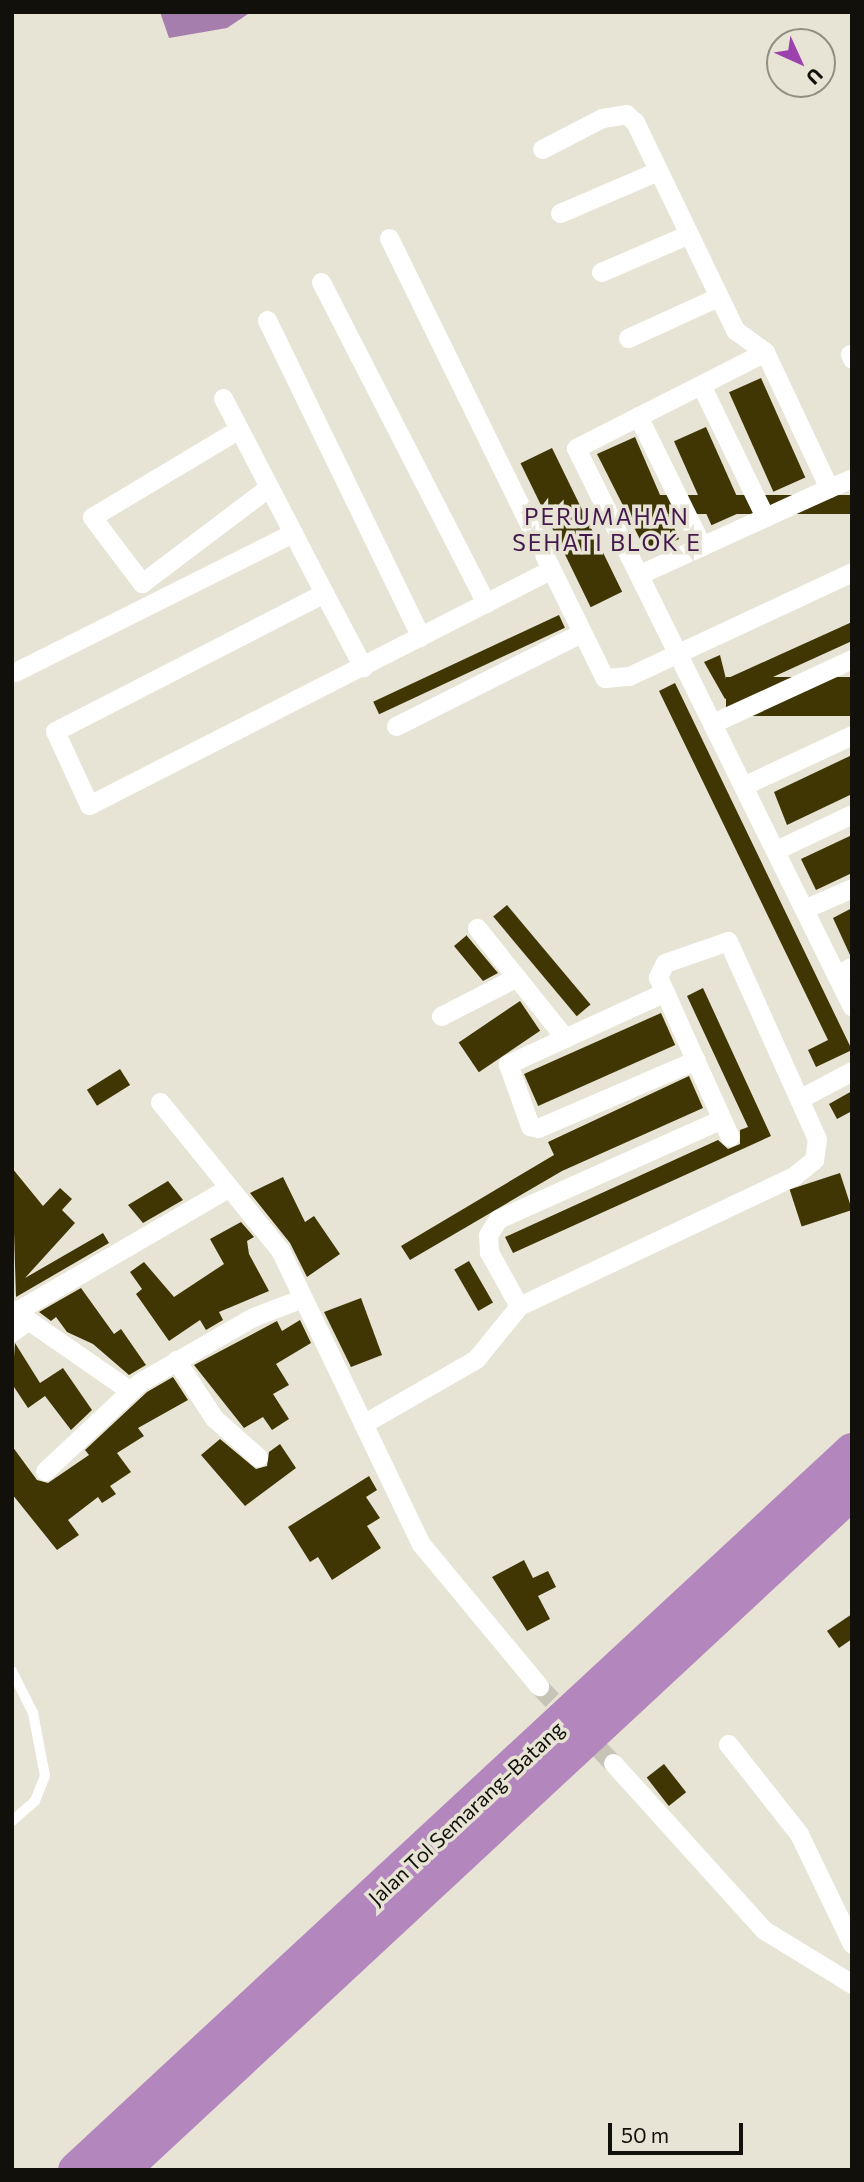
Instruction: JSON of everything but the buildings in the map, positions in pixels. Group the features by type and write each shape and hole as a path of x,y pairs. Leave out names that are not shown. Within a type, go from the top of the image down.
{"highway":[{"name":"Jalan Tol Semarang–Batang","path":"76,2170 852,1451"},
{"name":"Jalan Tol Semarang–Batang","path":"120,2170 852,1490"}],"street":[{"path":"542,149 602,117 626,114 658,171 735,330 765,352 829,488"},
{"path":"560,213 658,171"},
{"path":"601,272 687,234"},
{"path":"389,238 548,571 579,634 605,678 629,676 852,572"},
{"path":"321,282 486,603"},
{"path":"628,338 718,297"},
{"path":"267,320 421,637"},
{"path":"765,352 576,448 715,722 804,909 844,971 852,1007"},
{"path":"701,385 765,517"},
{"path":"222,398 363,667"},
{"path":"638,416 702,546"},
{"path":"156,602 92,517 239,429"},
{"path":"640,574 852,478"},
{"path":"142,583 269,487"},
{"path":"15,672 293,533"},
{"path":"324,593 55,731 89,805 548,571"},
{"path":"396,726 579,634"},
{"path":"715,722 852,659"},
{"path":"745,785 852,735"},
{"path":"776,850 852,814"},
{"path":"804,909 852,888"},
{"path":"477,928 565,1038"},
{"path":"363,1424 476,1359 519,1306 801,1171 819,1146 727,941 665,963 659,977 730,1138"},
{"path":"441,1016 517,977"},
{"path":"665,992 506,1068 534,1129 696,1060"},
{"path":"799,1098 852,1071"},
{"path":"160,1102 226,1189 277,1245 300,1298 421,1544 539,1686"},
{"path":"519,1306 489,1252 488,1235 498,1219 722,1119"},
{"path":"129,1390 17,1319 226,1189"},
{"path":"45,1471 129,1390 176,1360 300,1298"},
{"path":"176,1360 214,1418 258,1457"},
{"path":"728,1744 799,1834 852,1944"},
{"path":"613,1763 764,1930 852,1984"}],"lane":[{"path":"12,1671 33,1713 45,1776 35,1801 12,1821"}],"shaded area":[{"path":"160,12 251,12 227,28 169,38"}],"tunnel":[{"path":"539,1686 613,1763"}],"district":[{"name":"PERUMAHAN SEHATI BLOK E","path":"607,529"}]}
